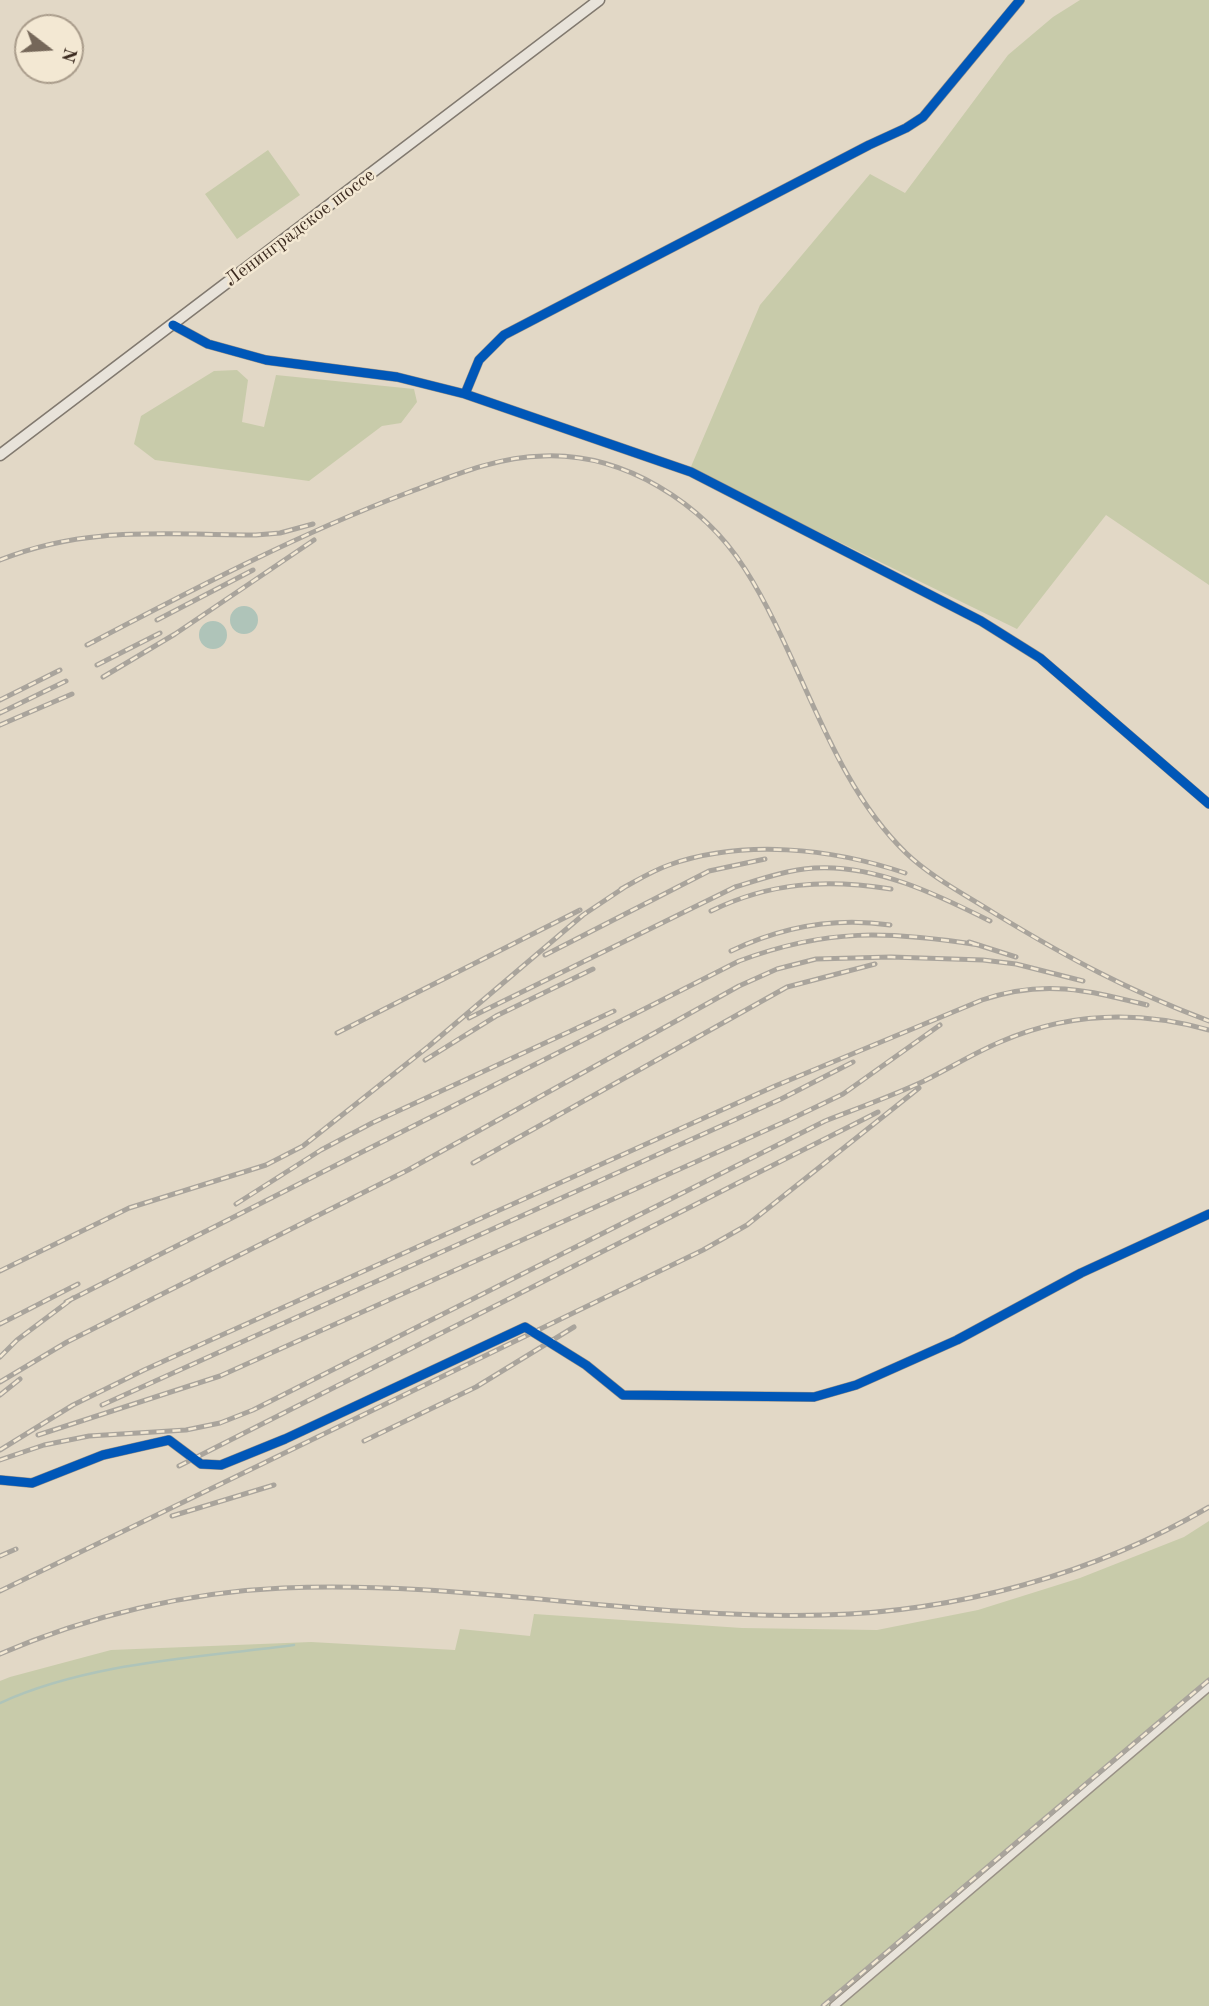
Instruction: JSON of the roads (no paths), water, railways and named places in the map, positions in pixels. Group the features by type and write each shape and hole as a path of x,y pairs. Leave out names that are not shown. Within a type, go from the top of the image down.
{"main road":[{"name":"Ленинградское шоссе","path":"0,455 599,0"}],"street":[{"path":"465,394 479,360 504,335 923,117 1020,0"},
{"path":"173,325 208,344 266,360 397,377 465,394 691,472 981,621 1040,657 1209,804"},
{"path":"0,1480 32,1483 103,1455 169,1440 201,1464 221,1465 285,1439 525,1327 586,1365 623,1395 814,1397 856,1385 957,1340 1081,1273 1209,1214"},
{"path":"834,2006 1209,1687"}],"waterway":[{"path":"0,1703 34,1689 107,1670 294,1645"}],"railway":[{"path":"87,645 285,545 366,509 457,474 526,457 574,457 603,463 632,473 684,503 728,545 765,604 836,754 856,790 879,823 906,853 948,885 1073,959 1124,985 1209,1021"},
{"path":"0,560 64,541 95,537 126,534 256,535 280,533 313,524"},
{"path":"103,677 175,634 314,540"},
{"path":"157,620 253,570"},
{"path":"97,665 160,633"},
{"path":"0,700 60,670"},
{"path":"0,713 66,681"},
{"path":"0,725 72,694"},
{"path":"621,889 669,865 697,857 757,850 817,853 877,864 905,873"},
{"path":"545,955 709,871 765,859"},
{"path":"469,1018 735,887 794,871 837,868 883,876 928,892 990,921"},
{"path":"711,911 755,894 799,885 844,884 891,889"},
{"path":"0,1271 129,1208 266,1165 303,1146 429,1046 583,915 628,885"},
{"path":"337,1033 580,910"},
{"path":"731,951 769,936 809,926 849,922 890,925"},
{"path":"66,1302 739,961 801,943 858,935 915,937 979,945"},
{"path":"969,942 1016,957"},
{"path":"0,1382 67,1342 408,1170 739,986 777,969 816,959 891,957 983,960 1016,964 1083,981"},
{"path":"473,1163 787,987 875,964"},
{"path":"425,1060 496,1016 593,969"},
{"path":"0,1450 73,1405 144,1370 775,1086 982,1000 1045,988 1085,991 1147,1005"},
{"path":"236,1204 321,1150 372,1123 614,1011"},
{"path":"0,1460 44,1445 89,1436 186,1430 220,1423 253,1410 825,1121 924,1081 990,1046 1026,1032 1104,1017 1156,1019 1209,1030"},
{"path":"38,1435 220,1376 791,1119 843,1094 940,1025"},
{"path":"102,1405 781,1099 853,1062"},
{"path":"0,1591 703,1250 747,1225 919,1088"},
{"path":"179,1466 878,1112"},
{"path":"0,1324 78,1284"},
{"path":"0,1357 17,1340 73,1298"},
{"path":"364,1441 476,1387 574,1327"},
{"path":"0,1395 20,1379"},
{"path":"172,1516 274,1485"},
{"path":"0,1654 68,1628 138,1608 247,1590 283,1588 418,1590 756,1615 824,1615 924,1606 974,1597 1072,1570 1165,1531 1209,1507"},
{"path":"0,1556 16,1549"},
{"path":"823,2006 1209,1680"}]}
